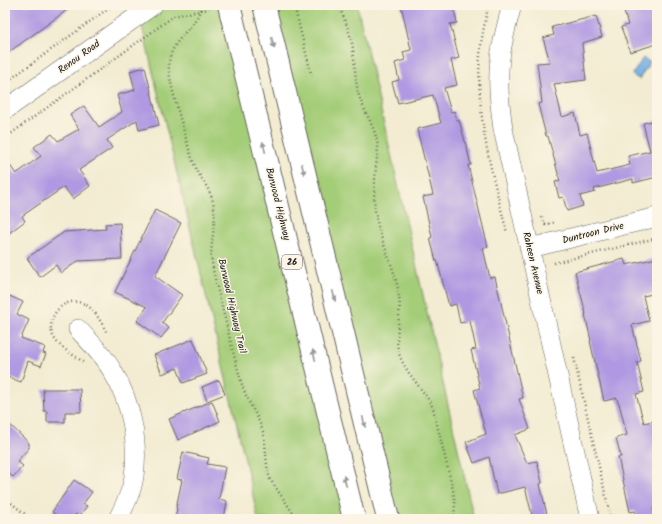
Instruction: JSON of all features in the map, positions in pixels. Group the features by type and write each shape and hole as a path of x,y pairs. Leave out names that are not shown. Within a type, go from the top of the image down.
{"highway":[{"path":"264,5 388,519"},
{"name":"Burwood Highway","path":"219,7 354,519"}],"street":[{"name":"Renou Road","path":"5,110 153,5"},
{"name":"Raheen Avenue","path":"512,5 505,29 500,59 500,106 502,130 530,248 590,519"},
{"name":"Duntroon Drive","path":"530,248 657,218"},
{"path":"78,329 100,352 114,372 130,415 135,451 134,477 130,495 118,519"}],"path":[{"path":"5,83 112,5"},
{"path":"201,5 201,10"},
{"path":"294,5 312,77"},
{"path":"339,5 351,37 358,92 377,138 378,147 374,204 376,219 392,267 399,296 400,314 396,336 398,348 402,360 428,397 433,408 452,490 454,519"},
{"path":"5,138 174,16 219,7"},
{"name":"Burwood Highway Trail","path":"201,10 177,41 172,50 169,70 174,96 189,149 199,176 208,189 213,201 215,225 212,244 212,260 216,283 243,389 262,431 266,446 270,480 297,519"},
{"path":"541,214 545,225"},
{"path":"553,269 554,263 657,238"},
{"path":"573,355 611,519"},
{"path":"5,498 31,519"}],"green space":[{"path":"137,5 229,5 354,519 258,519"},
{"path":"264,5 357,5 474,519 392,519"}],"water":[{"path":"643,58 650,62 639,79 632,75"}],"building":[{"path":"5,5 74,5 5,55"},
{"path":"401,5 453,5 457,23 450,24 459,58 451,60 457,85 444,88 451,112 454,111 457,120 459,120 466,145 471,165 468,165 488,247 483,248 490,278 495,277 523,398 519,399 530,429 515,435 527,463 537,461 542,483 540,484 548,519 533,519 525,487 497,494 489,457 474,463 466,442 486,434 474,390 480,388 471,350 476,349 470,321 460,323 456,304 449,306 430,238 432,237 423,197 433,195 417,129 441,123 433,95 398,103 392,82 399,80 395,63 405,60 403,52 411,50"},
{"path":"622,5 657,5 657,44 630,52 621,27 628,25"},
{"path":"596,16 602,37 582,43 586,80 554,84 562,117 575,113 580,135 587,133 597,173 630,165 628,156 650,151 643,123 657,120 657,177 633,183 633,179 594,189 595,192 580,196 583,206 567,211 563,197 559,198 555,182 560,181 538,104 542,103 537,63 550,62 543,38 554,35 552,27"},
{"path":"145,67 159,125 139,130 137,120 107,140 112,148 79,170 90,186 73,199 64,187 22,216 25,221 5,236 5,158 16,174 41,156 34,147 52,134 58,141 79,129 70,115 84,106 99,127 122,112 117,95 135,90 130,71"},
{"path":"155,210 181,223 155,276 182,295 162,323 169,328 161,338 137,321 147,307 115,292"},
{"path":"120,223 122,259 78,261 61,273 56,265 40,277 27,258 64,232 106,229 105,224"},
{"path":"657,258 657,293 643,296 649,321 632,325 641,361 637,362 644,392 636,394 644,423 657,420 657,508 653,509 656,519 638,519 635,511 630,512 618,457 621,457 616,438 627,435 619,403 617,398 604,401 590,341 586,314 575,272 624,259 626,265"},
{"path":"5,294 23,302 17,314 29,320 21,338 45,347 43,353 46,354 41,366 28,361 21,382 5,376"},
{"path":"193,339 207,374 183,383 177,368 162,374 154,355"},
{"path":"219,380 225,394 207,401 202,387"},
{"path":"43,389 80,389 81,412 65,412 65,422 47,422 47,411 44,411"},
{"path":"212,401 220,421 178,440 169,419"},
{"path":"5,420 29,443 29,448 17,461 23,466 13,477 7,472 5,473"},
{"path":"183,452 209,458 207,464 225,467 219,499 227,501 224,519 208,519 194,516 194,519 175,519 182,480 177,479"},
{"path":"74,480 92,492 83,504 87,506 79,517 76,514 72,519 62,519 52,512"}]}
